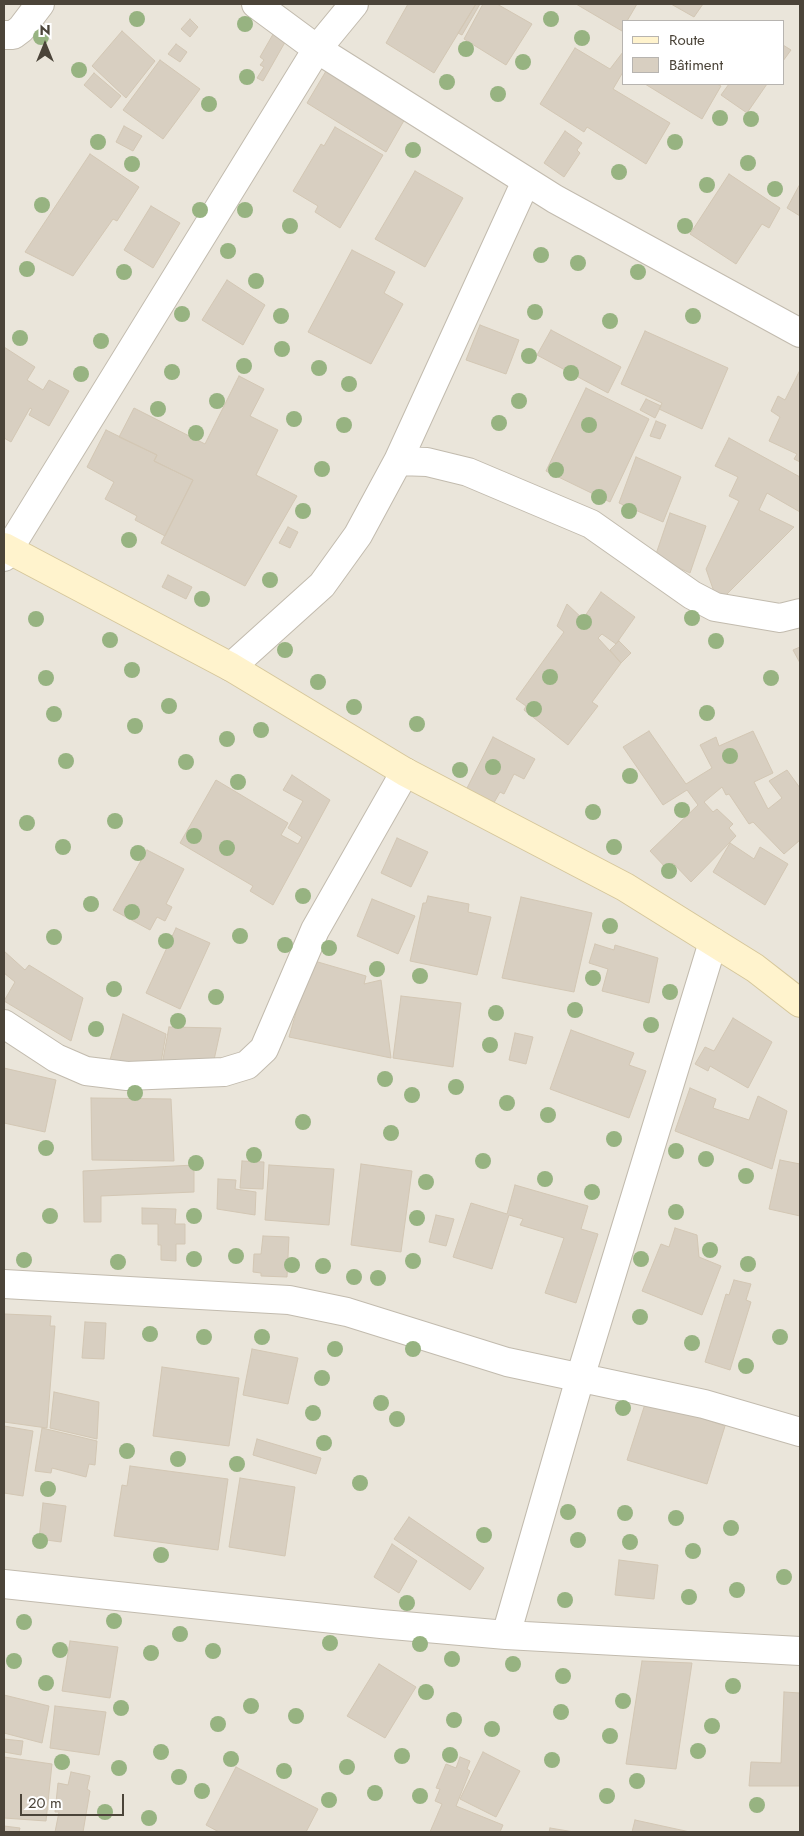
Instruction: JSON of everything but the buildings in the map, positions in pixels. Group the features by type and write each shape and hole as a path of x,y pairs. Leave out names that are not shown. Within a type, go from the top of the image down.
{"street":[{"path":"4,35 13,34 22,29 40,4"},
{"path":"256,4 317,49 526,180 800,333"},
{"path":"354,4 317,49 5,551 230,667 405,772 625,887 754,968 800,1003"},
{"path":"230,667 322,585 358,535 398,460 526,180"},
{"path":"398,460 427,462 468,472 591,524 692,595 715,606 780,618 800,613"},
{"path":"4,1024 56,1058 86,1071 127,1076 224,1072 247,1064 264,1049 315,930 405,772"},
{"path":"506,1635 580,1378 713,942"},
{"path":"4,1284 289,1300 347,1312 506,1362 704,1404 800,1432"},
{"path":"4,1584 371,1623 506,1635 800,1651"}],"shaded area":[{"path":"4,4 800,4 800,1832 4,1832"}]}
